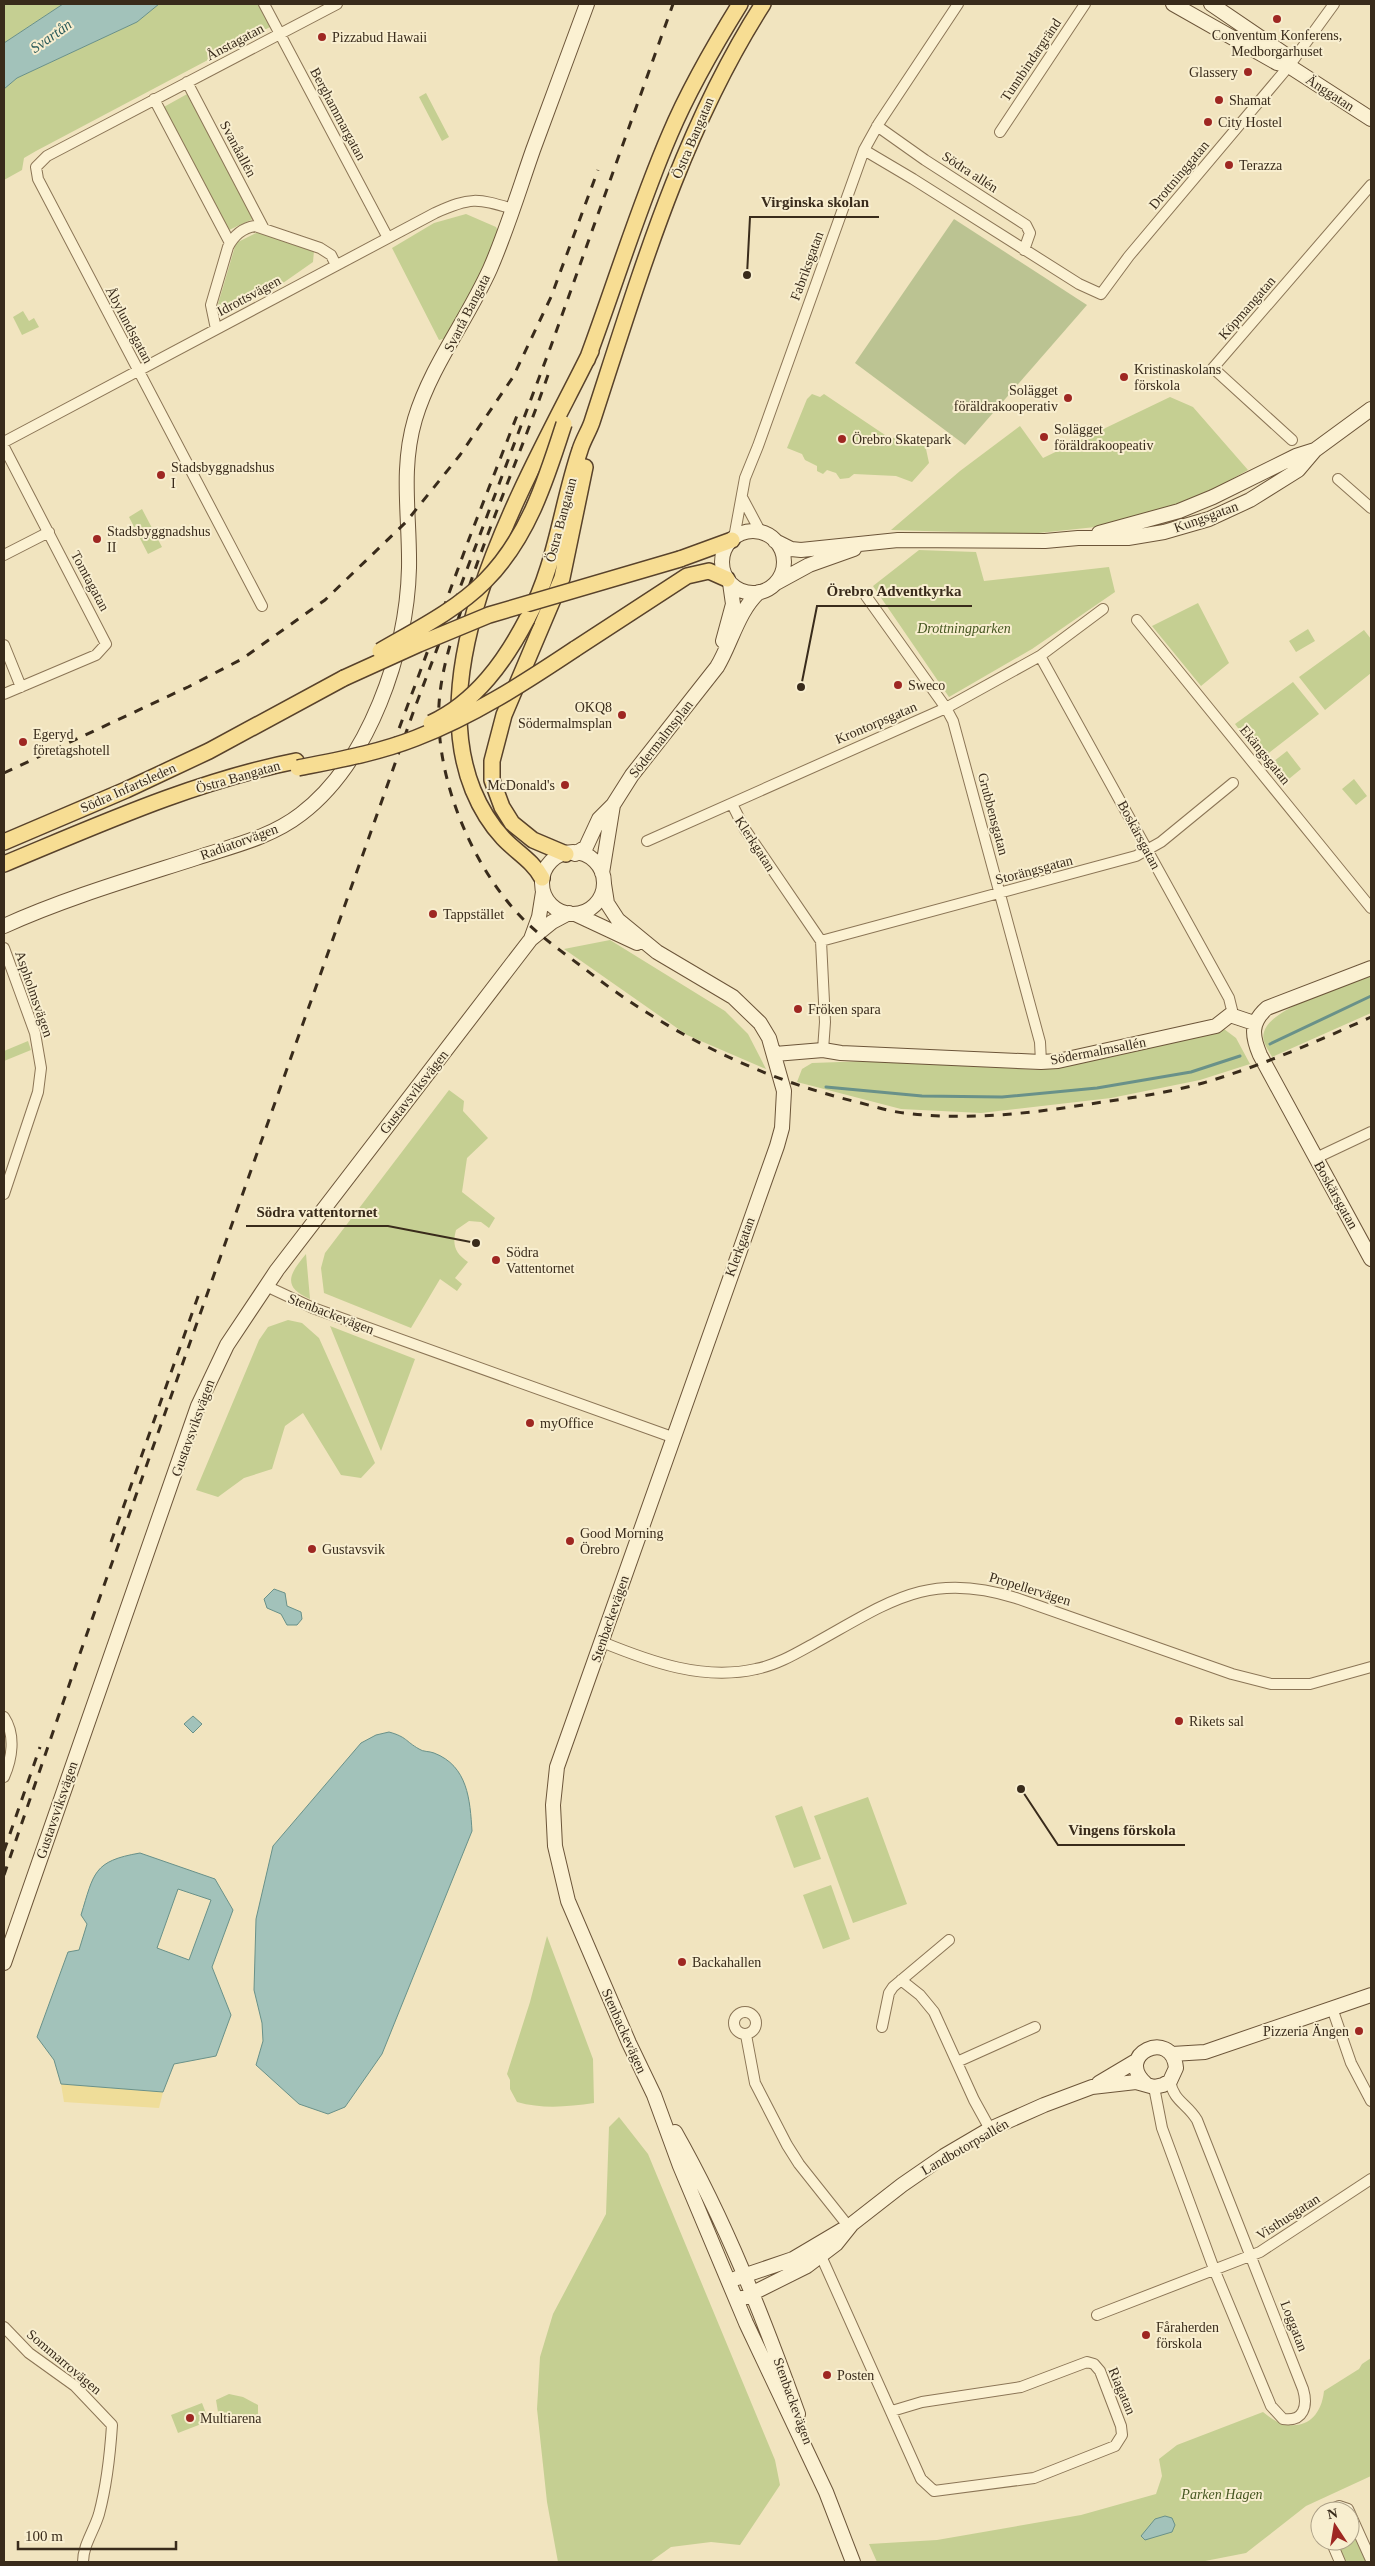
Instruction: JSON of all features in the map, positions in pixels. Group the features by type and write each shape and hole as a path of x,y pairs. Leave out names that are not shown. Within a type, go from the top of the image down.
{"main road":[{"name":"Östra Bangatan","path":"344,678 368,659 414,633 466,597 496,568 516,541 529,519 591,351 622,258 670,134 714,46 740,4"},
{"name":"Östra Bangatan","path":"137,810 228,780 262,776 386,741 445,716 469,698 503,661 527,619 551,560 580,450 592,421 627,307 687,150 731,56 763,4"},
{"path":"543,885 537,868 503,837 488,819 474,792 463,750 460,726 461,692 470,630 493,555 524,486 591,351"},
{"path":"571,854 533,840 512,823 502,807 492,780 492,761 504,714 562,578 581,489 592,421"},
{"path":"344,678 489,615 680,559 733,539"},
{"path":"297,765 383,749 442,728 515,688 687,576 709,571 730,586"},
{"name":"Södra Infartsleden","path":"4,842 126,790 250,731 344,678"},
{"name":"Södra Infartsleden","path":"5,864 137,810"}],"street":[{"name":"Berghammargatan","path":"264,4 388,238"},
{"name":"Ånstagatan","path":"150,102 337,4"},
{"name":"Svartå Bangata","path":"402,632 409,566 405,468 415,418 424,395 484,282 513,209 587,4"},
{"name":"Fabriksgatan","path":"733,539 743,499 745,478 864,150 877,126 958,4"},
{"name":"Tunnbindargränd","path":"1000,132 1085,4"},
{"name":"Änggatan","path":"1174,4 1277,63 1289,66 1371,119"},
{"name":"Änggatan","path":"1211,4 1286,55 1289,66"},
{"name":"Drottninggatan","path":"1024,250 1079,284 1101,294 1129,256 1289,66 1334,4"},
{"name":"Svanåallén","path":"187,82 264,229"},
{"path":"150,102 230,243"},
{"name":"Åbylundsgatan","path":"150,102 47,156 36,167 38,179 262,606"},
{"name":"Södra allén","path":"877,126 925,160 1026,225 1030,233 1024,250"},
{"path":"864,150 1024,250"},
{"name":"Köpmangatan","path":"1292,440 1213,368 1371,185"},
{"name":"Idrottsvägen","path":"4,442 336,265 461,201 483,200 513,209"},
{"path":"216,329 211,304 232,238 247,227 255,226 320,248 331,255 336,265"},
{"name":"Kungsgatan","path":"775,541 791,549 802,550 876,542 918,540 998,542 1078,538 1179,511 1296,456 1315,450 1371,409"},
{"name":"Tomtagatan","path":"4,447 106,644 96,655 21,686"},
{"path":"1338,479 1371,508"},
{"path":"743,499 761,533"},
{"path":"4,555 49,532"},
{"path":"747,532 761,533 775,541 782,552 782,572 776,583 754,597 730,586 722,568 722,556 733,539 747,532"},
{"name":"Kungsgatan","path":"776,583 809,565 876,542"},
{"name":"Södermalmsplan","path":"730,586 733,627"},
{"name":"Grubbensgatan","path":"866,596 953,720 1040,1042 1041,1062"},
{"name":"Södermalmsplan","path":"543,885 546,867 555,859 586,847 599,819 613,804 632,775 710,674 733,627 754,597"},
{"name":"Krontorpsgatan","path":"647,841 946,708 1040,656 1103,609"},
{"name":"Ekängsgatan","path":"1137,620 1371,908"},
{"name":"Radiatorvägen","path":"4,926 92,891 241,844 267,834 301,814 331,786 359,743 387,684 402,632"},
{"path":"4,645 21,686 4,694"},
{"name":"Boskärsgatan","path":"1040,656 1229,998 1232,1010 1230,1015"},
{"name":"Storängsgatan","path":"820,941 1136,856 1161,842 1233,783"},
{"name":"Södermalmsplan","path":"572,913 583,912 595,905 601,898 613,804"},
{"name":"Klerkgatan","path":"732,804 740,823 820,941"},
{"path":"571,854 590,858 597,864 603,879 607,903 611,913 657,952 704,982 726,993 748,1010 769,1038 774,1054"},
{"path":"543,885 554,908 572,913 657,952"},
{"name":"Gustavsviksvägen","path":"531,939 539,917 543,885"},
{"name":"Gustavsviksvägen","path":"4,1963 82,1736 172,1486 198,1406 227,1345 266,1286 531,939 552,922 572,913"},
{"path":"820,941 825,1022 823,1050"},
{"name":"Aspholmsvägen","path":"4,948 34,1033 41,1068 38,1092 4,1194"},
{"path":"1230,1015 1254,1023 1261,1013 1278,1003 1371,968"},
{"name":"Södermalmsallén","path":"774,1054 823,1050 842,1053 1041,1062 1216,1026 1230,1015"},
{"name":"Boskärsgatan","path":"1254,1023 1253,1037 1257,1049 1371,1258"},
{"name":"Klerkgatan","path":"672,1437 782,1128 784,1091 774,1054"},
{"path":"1316,1158 1371,1132"},
{"name":"Stenbackevägen","path":"266,1286 313,1308 672,1437 557,1767 552,1805 555,1846 562,1883 574,1916 628,2043 654,2095 691,2161 754,2294 826,2492 851,2556 858,2562"},
{"name":"Propellervägen","path":"602,1642 681,1669 705,1672 742,1672 773,1664 800,1652 877,1607 896,1599 932,1588 965,1586 996,1591 1232,1674 1271,1684 1310,1684 1371,1667"},
{"path":"4,1717 10,1731 12,1744 10,1759 4,1777"},
{"path":"882,2027 889,1993 901,1980 949,1940"},
{"path":"901,1980 929,2003 990,2129"},
{"path":"1205,2052 1163,2086 1150,2085 1139,2078 1136,2070 1136,2061 1141,2053 1149,2048 1158,2046 1172,2054 1205,2052 1371,1995"},
{"path":"1332,2008 1351,2063 1371,2101"},
{"path":"957,2062 1035,2027"},
{"path":"746,2035 755,2083 787,2145 799,2164 850,2226"},
{"path":"1172,2054 1175,2061 1172,2078"},
{"name":"Landbotorpsallén","path":"1092,2088 1136,2061"},
{"name":"Loggatan","path":"1150,2085 1162,2128 1214,2268 1271,2406 1283,2419 1298,2417 1304,2411 1307,2401 1252,2255 1198,2120 1193,2112 1172,2093 1172,2078"},
{"name":"Landbotorpsallén","path":"729,2281 836,2244 850,2226 944,2156 990,2129 1044,2105 1092,2088 1126,2082 1150,2085"},
{"name":"Stenbackevägen","path":"654,2095 680,2166 737,2301 826,2492"},
{"name":"Visthusgatan","path":"1214,2268 1252,2255 1272,2245 1371,2179"},
{"name":"Landbotorpsallén","path":"737,2301 794,2274 817,2251"},
{"name":"Riagatan","path":"817,2251 892,2411 921,2479 927,2487 941,2492 1034,2478 1108,2450 1120,2441 1122,2435 1121,2426 1100,2371 1094,2364 1087,2362 1021,2387 922,2402 892,2411"},
{"path":"1097,2315 1214,2268"},
{"name":"Sommarrovägen","path":"4,2327 29,2353 75,2386 112,2425 107,2481 96,2524 83,2554 83,2562"},
{"path":"1360,2536 1371,2560"}],"green space":[{"path":"4,4 63,4 4,43"},
{"path":"159,4 258,4 270,27 36,151 24,158 22,170 4,180 4,89 17,78 137,22"},
{"path":"189,93 255,218 229,230 162,108"},
{"path":"426,93 449,137 442,141 419,97"},
{"path":"466,214 496,227 500,235 447,338 439,340 392,248 434,223"},
{"path":"954,219 1087,305 965,445 855,363"},
{"path":"262,230 314,251 313,262 273,290 225,311 218,304 236,243"},
{"path":"23,311 29,321 34,318 39,327 22,335 13,317"},
{"name":"Örebro Skatepark","path":"812,394 820,397 824,394 888,437 928,443 926,449 929,463 912,482 896,476 854,474 849,478 840,479 836,473 827,470 823,474 817,471 817,466 805,460 802,454 787,448 807,399"},
{"path":"1170,397 1193,407 1248,470 1184,506 1105,526 1029,534 891,530 960,471 1020,426 1043,458"},
{"path":"142,509 162,547 148,554 129,517"},
{"name":"Drottningparken","path":"919,550 976,552 984,581 1109,567 1115,592 1032,649 949,697 873,586"},
{"path":"1198,603 1229,663 1201,686 1152,626"},
{"path":"1308,629 1315,641 1296,652 1289,641"},
{"path":"1364,630 1371,639 1371,673 1325,710 1299,677"},
{"path":"1293,682 1319,714 1261,759 1235,724"},
{"path":"1287,751 1301,769 1284,783 1269,765"},
{"path":"1354,779 1367,796 1356,805 1342,789"},
{"path":"610,940 725,1011 748,1034 766,1069 687,1035 564,949"},
{"path":"1371,973 1371,1013 1272,1057 1265,1045 1263,1035 1270,1023 1280,1014 1311,998"},
{"path":"1224,1029 1236,1038 1250,1064 1200,1080 1111,1098 981,1113 901,1109 797,1082 802,1069 812,1063 869,1061 1041,1070"},
{"path":"28,1041 31,1050 4,1061 4,1051"},
{"path":"449,1090 464,1101 463,1111 488,1138 467,1158 462,1192 495,1218 489,1228 481,1222 469,1221 456,1230 454,1240 457,1252 468,1262 455,1278 462,1284 457,1291 440,1279 411,1328 324,1293 321,1268 325,1253"},
{"path":"306,1254 310,1299 295,1290 291,1279 296,1267"},
{"path":"288,1320 302,1323 319,1338 375,1463 361,1478 341,1475 303,1413 285,1426 272,1469 244,1478 218,1497 196,1490 259,1340 268,1327"},
{"path":"330,1326 415,1359 381,1451"},
{"path":"868,1797 907,1904 853,1923 814,1816"},
{"path":"802,1806 821,1859 794,1868 775,1816"},
{"path":"831,1885 850,1939 823,1949 803,1895"},
{"path":"547,1936 593,2059 594,2103 555,2107 536,2106 517,2102 510,2089 510,2080 507,2074 530,2002"},
{"path":"619,2117 648,2154 775,2460 780,2485 740,2545 711,2542 671,2547 650,2562 558,2562 547,2502 537,2409 540,2357 553,2314 606,2214 609,2127"},
{"name":"Parken Hagen","path":"1371,2358 1371,2476 1317,2501 1310,2501 1310,2504 1246,2553 1200,2562 877,2562 869,2544 937,2540 1081,2515 1156,2494 1162,2476 1159,2459 1177,2445 1263,2412 1283,2424 1302,2424 1310,2420 1316,2413 1324,2391 1359,2369 1362,2364"},
{"path":"229,2394 243,2397 258,2405 258,2419 245,2425 218,2412 216,2400"},
{"name":"Multiarena","path":"202,2403 209,2421 178,2433 171,2415"},
{"path":"1360,2540 1370,2562 1343,2562 1338,2551 1360,2551"}],"sand":[{"path":"61,2084 163,2092 159,2108 64,2102"}],"water":[{"name":"Svartån","path":"63,4 159,4 137,22 17,78 4,89 4,43"},
{"path":"274,1589 285,1593 287,1606 301,1612 302,1619 297,1625 287,1625 281,1614 267,1608 264,1599"},
{"path":"193,1716 202,1724 193,1733 184,1724"},
{"path":"389,1732 403,1737 421,1750 434,1753 454,1766 465,1785 472,1831 382,2054 345,2107 328,2114 299,2104 256,2065 263,2041 262,2023 254,1990 256,1919 273,1846 361,1743 376,1735"},
{"path":"140,1853 215,1879 233,1910 212,1967 231,2015 216,2056 174,2064 163,2092 61,2084 54,2060 37,2037 68,1952 79,1950 87,1924 81,1915 93,1879 104,1865 125,1856","holes":["178,1889 211,1900 189,1960 157,1948"]},
{"path":"1165,2516 1172,2518 1175,2525 1172,2532 1145,2540 1141,2536 1155,2519"}],"waterway":[{"path":"1270,1044 1371,996"},
{"path":"826,1087 922,1096 1002,1097 1097,1088 1191,1072 1240,1056"}],"railway":[{"path":"4,1875 78,1659 414,710 551,346 673,4"},
{"path":"4,773 188,687 242,659 325,600 406,522 460,455 513,377 551,297 598,170"},
{"path":"548,375 478,560 452,638 440,690 439,726 447,779 465,832 478,857 508,903 526,922 555,946 615,991 679,1032 746,1065 817,1091 891,1111 925,1115 987,1116 1029,1112 1170,1091 1246,1069 1371,1017"},
{"path":"393,745 518,413"},
{"path":"111,1542 201,1288"},
{"path":"4,1851 40,1747"}],"place":[{"name":"Conventum Konferens, Medborgarhuset","path":"1277,19"},
{"name":"Pizzabud Hawaii","path":"322,37"},
{"name":"Glassery","path":"1248,72"},
{"name":"Shamat","path":"1219,100"},
{"name":"City Hostel","path":"1208,122"},
{"name":"Terazza","path":"1229,165"},
{"name":"Virginska skolan","path":"747,275"},
{"name":"Kristinaskolans förskola","path":"1124,377"},
{"name":"Solägget föräldrakooperativ","path":"1068,398"},
{"name":"Solägget föräldrakoopeativ","path":"1044,437"},
{"name":"Örebro Skatepark","path":"842,439"},
{"name":"Stadsbyggnadshus I","path":"161,475"},
{"name":"Stadsbyggnadshus II","path":"97,539"},
{"name":"Sweco","path":"898,685"},
{"name":"Örebro Adventkyrka","path":"801,687"},
{"name":"OKQ8 Södermalmsplan","path":"622,715"},
{"name":"Egeryd företagshotell","path":"23,742"},
{"name":"McDonald's","path":"565,785"},
{"name":"Tappstället","path":"433,914"},
{"name":"Fröken spara","path":"798,1009"},
{"name":"Södra vattentornet","path":"476,1243"},
{"name":"Södra Vattentornet","path":"496,1260"},
{"name":"myOffice","path":"530,1423"},
{"name":"Good Morning Örebro","path":"570,1541"},
{"name":"Gustavsvik","path":"312,1549"},
{"name":"Rikets sal","path":"1179,1721"},
{"name":"Vingens förskola","path":"1021,1789"},
{"name":"Backahallen","path":"682,1962"},
{"name":"Pizzeria Ängen","path":"1359,2031"},
{"name":"Fåraherden förskola","path":"1146,2335"},
{"name":"Posten","path":"827,2375"},
{"name":"Multiarena","path":"190,2418"}]}
